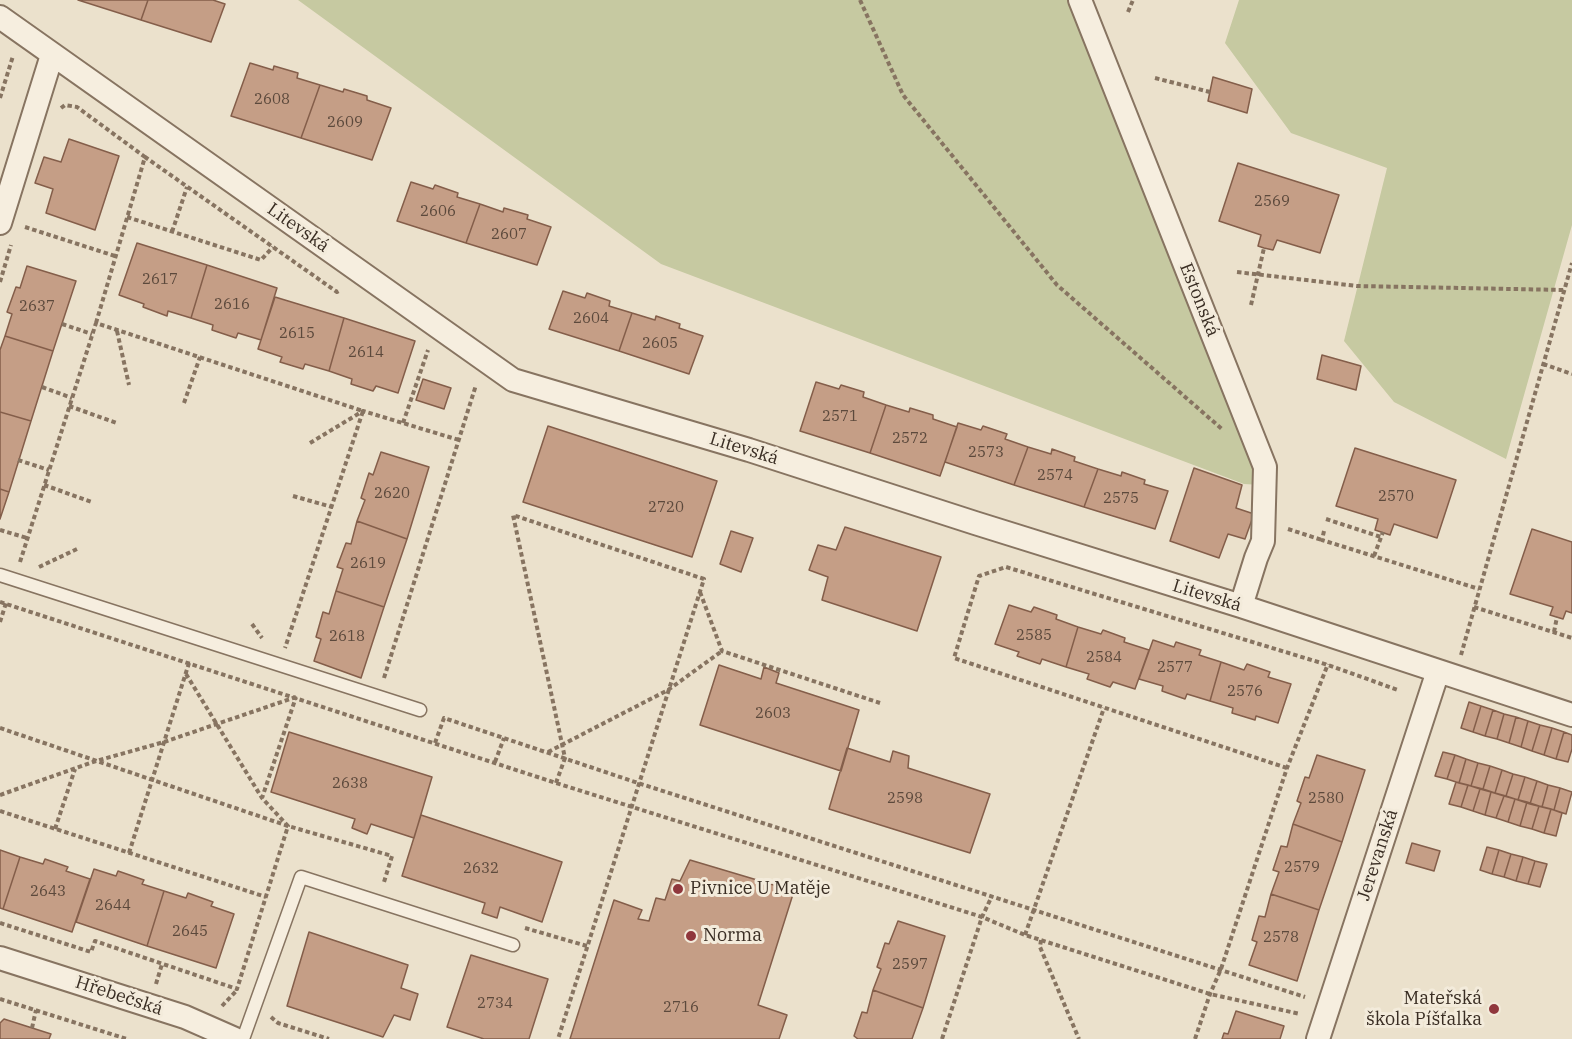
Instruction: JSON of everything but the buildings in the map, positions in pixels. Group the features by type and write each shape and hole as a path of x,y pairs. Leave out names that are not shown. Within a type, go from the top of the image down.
{"street":[{"name":"Estonská","path":"1080,0 1265,467 1263,541 1240,606"},
{"name":"Litevská","path":"0,17 513,380 749,450 1240,606 1572,715"},
{"path":"9,224 52,55"},
{"name":"Jerevanská","path":"1324,1021 1447,674"},
{"name":"Hřebečská","path":"0,958 185,1017 235,1039"}],"lane":[{"path":"0,575 420,710"},
{"path":"243,1039 301,877 513,945"}],"path":[{"path":"860,0 903,95 1057,285 1231,436"},
{"path":"1128,12 1133,0"},
{"path":"0,98 15,52"},
{"path":"1155,78 1210,92"},
{"path":"59,109 65,105 77,107 337,292 344,288"},
{"path":"0,622 96,323 145,157"},
{"path":"172,231 187,187"},
{"path":"127,217 261,260 273,247"},
{"path":"9,224 116,256"},
{"path":"0,282 12,244"},
{"path":"1251,305 1264,248"},
{"path":"1447,674 1474,608 1572,263"},
{"path":"1237,272 1357,286 1564,290"},
{"path":"96,323 363,411 459,440"},
{"path":"62,324 92,334"},
{"path":"117,330 129,385"},
{"path":"403,423 428,348"},
{"path":"184,403 200,357"},
{"path":"1543,364 1572,374"},
{"path":"384,678 478,381"},
{"path":"42,387 72,398"},
{"path":"69,406 117,423"},
{"path":"310,442 363,411"},
{"path":"280,665 363,411"},
{"path":"18,460 49,470"},
{"path":"44,485 92,502"},
{"path":"293,496 332,507"},
{"path":"556,783 565,758 513,515 704,579 558,1039"},
{"path":"1326,519 1382,534 1374,556"},
{"path":"1264,522 1479,589"},
{"path":"0,530 27,538"},
{"path":"1322,540 1324,531"},
{"path":"14,579 77,549"},
{"path":"1287,768 954,658 979,576 1006,567 1328,665 1398,690"},
{"path":"700,591 722,651"},
{"path":"0,602 556,783 982,917 1025,935 1209,994 1324,1021"},
{"path":"1474,608 1572,638"},
{"path":"1554,632 1557,617"},
{"path":"252,624 280,665"},
{"path":"1195,1039 1209,994 1221,969 1287,768 1338,638"},
{"path":"547,752 668,690 722,651"},
{"path":"722,651 880,703"},
{"path":"129,853 189,663"},
{"path":"186,673 262,798 288,826"},
{"path":"0,795 96,761 164,742 296,697"},
{"path":"262,798 296,697"},
{"path":"1025,935 1104,708"},
{"path":"435,743 444,718 638,783 1221,969 1324,1021"},
{"path":"0,728 288,826 392,856 383,882 395,886"},
{"path":"495,762 504,738"},
{"path":"55,829 76,768"},
{"path":"0,811 266,897"},
{"path":"0,924 91,952 95,941 237,990 288,826"},
{"path":"942,1039 982,917 992,896"},
{"path":"525,928 587,946"},
{"path":"1041,940 1040,948 1079,1039"},
{"path":"0,999 127,1039"},
{"path":"32,1028 36,1010"},
{"path":"278,1023 329,1039"}],"green space":[{"path":"298,0 1068,0 1257,465 1261,485 1244,484 661,264"},
{"path":"1239,0 1572,0 1572,225 1506,459 1394,402 1344,341 1387,168 1291,133 1225,43"}],"place":[{"name":"Pivnice U Matěje","path":"678,889"},
{"name":"Norma","path":"691,936"},
{"name":"Mateřská škola Píšťalka","path":"1494,1009"}]}
